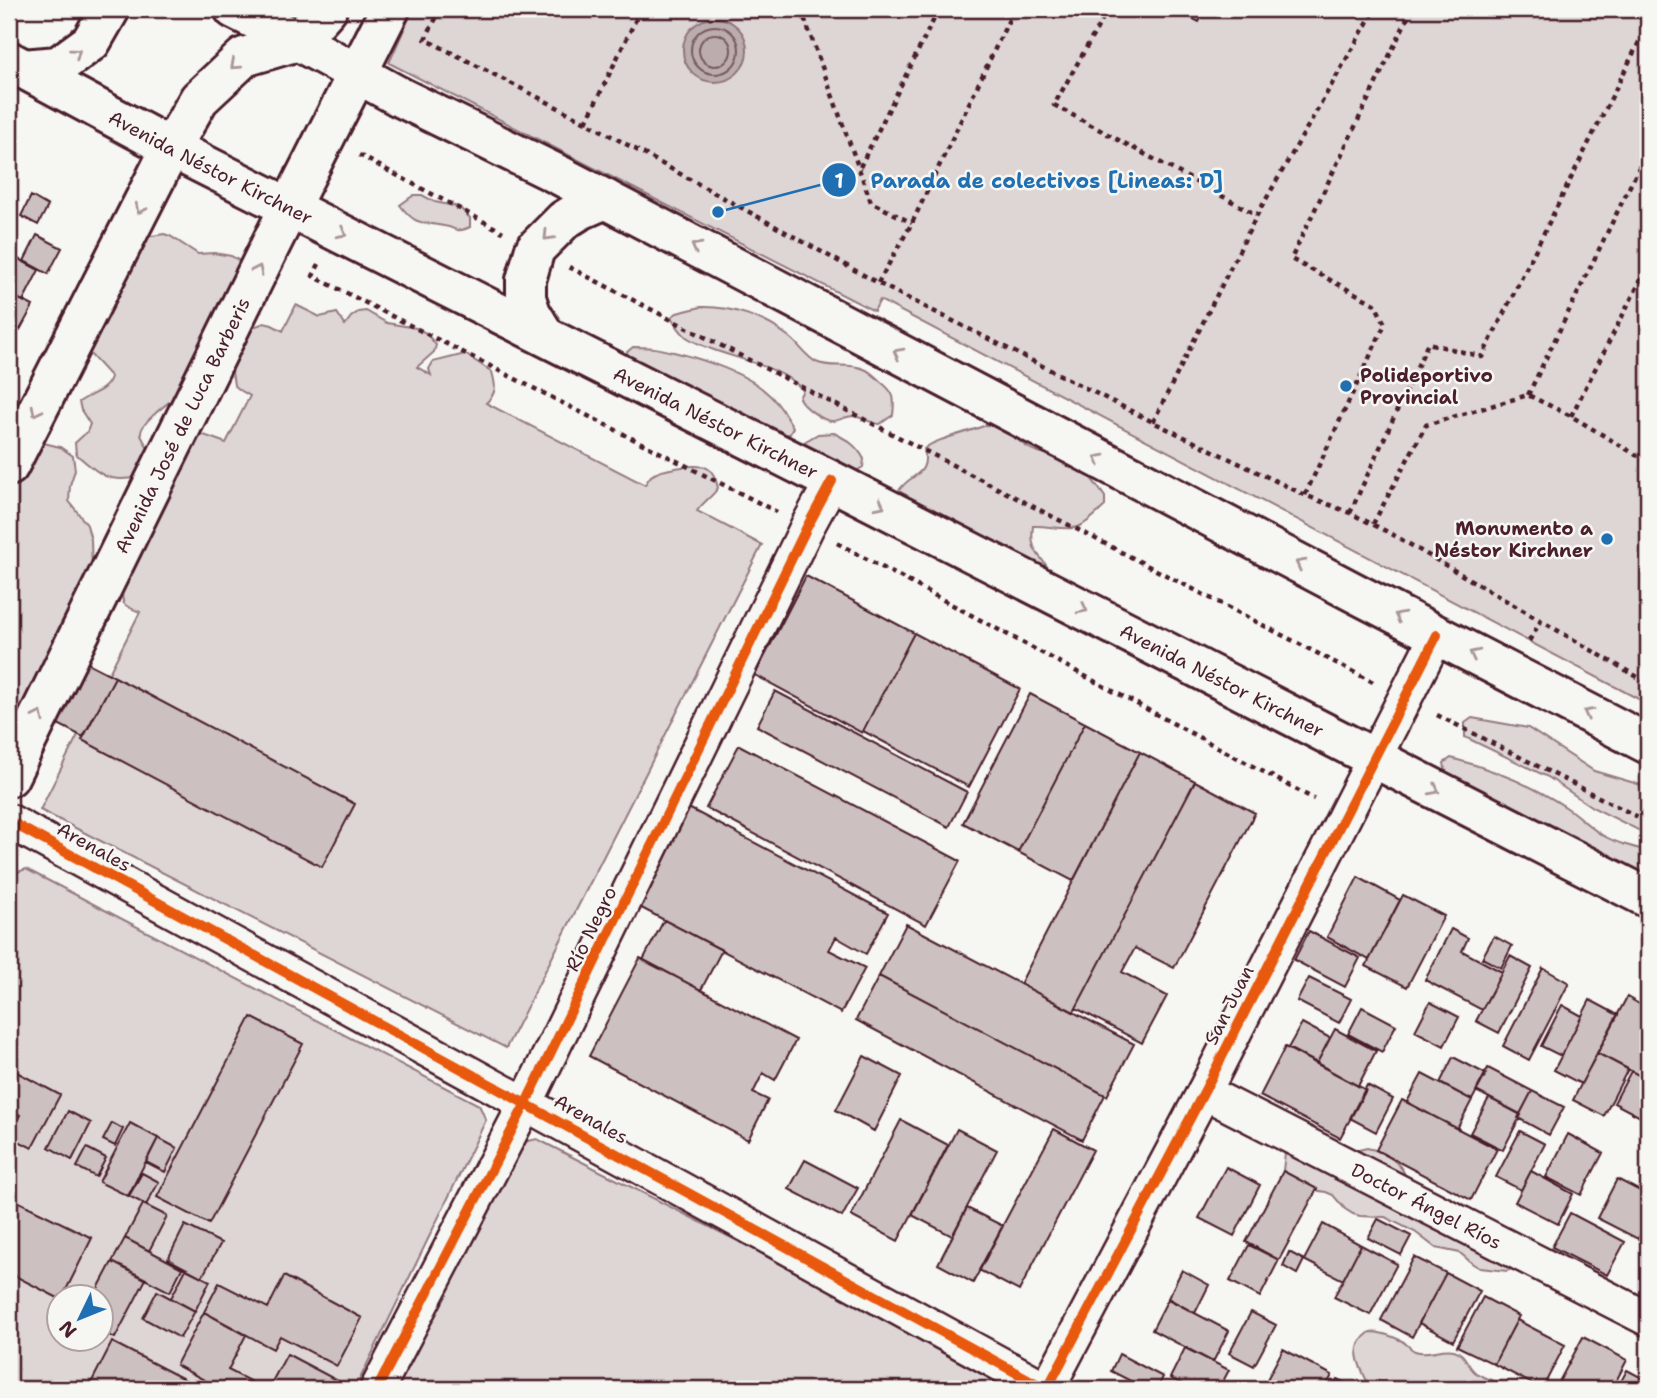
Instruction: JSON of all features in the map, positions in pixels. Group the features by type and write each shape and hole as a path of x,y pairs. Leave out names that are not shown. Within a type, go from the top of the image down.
{"main road":[{"path":"16,65 58,66 91,42 110,9"},
{"path":"234,9 398,96 605,199 1648,744"},
{"path":"9,466 171,148 199,99 244,57 298,41 327,9"},
{"name":"Avenida José de Luca Barberis","path":"9,777 390,9"},
{"name":"Avenida Néstor Kirchner","path":"16,65 171,148 832,481 1648,898"},
{"path":"545,336 531,313 526,298 526,280 535,249 564,220 605,199"}],"street":[{"name":"Río Negro","path":"377,1389 526,1103 807,527 832,481"},
{"name":"San Juan","path":"1046,1389 1204,1092 1437,635"},
{"name":"Arenales","path":"9,821 1046,1389"},
{"name":"Doctor Ángel Ríos","path":"1204,1092 1648,1320"}],"path":[{"path":"441,9 425,39 586,122 878,283 1153,422 1305,495 1373,524 1648,683"},
{"path":"586,122 641,9"},
{"path":"801,9 871,202 912,223"},
{"path":"860,167 939,9"},
{"path":"878,283 912,223 1013,9"},
{"path":"1108,9 1054,105 1257,215"},
{"path":"1153,422 1257,215 1375,9"},
{"path":"1305,495 1385,324 1376,304 1291,259 1412,9"},
{"path":"1350,513 1427,343 1482,357 1648,24"},
{"path":"326,137 535,249 1648,822"},
{"path":"1528,396 1648,149"},
{"path":"334,229 313,276 807,527 1346,816"},
{"path":"1571,416 1648,266"},
{"path":"1373,524 1426,425 1528,396 1571,416 1648,462"}],"shaded area":[{"name":"Polideportivo Provincial","path":"413,9 1648,9 1648,704 880,300 874,311 389,63"},
{"path":"414,195 459,207 470,218 470,227 458,230 415,220 400,205"},
{"path":"164,234 198,254 231,256 245,264 188,366 185,390 151,417 142,429 141,434 150,450 137,477 110,478 76,454 75,443 87,432 90,424 79,402 102,389 111,377 89,353 90,344 100,330 98,313 146,237"},
{"path":"296,305 320,317 337,313 345,325 358,312 366,311 387,323 416,328 426,333 436,345 434,352 417,367 431,375 429,369 433,362 465,354 492,372 495,389 486,403 645,485 651,476 662,471 687,466 707,468 713,474 718,488 697,511 762,545 506,1048 40,810 140,612 124,603 122,584 188,441 204,435 226,443 250,396 234,385 231,366 237,343 256,326 264,323 283,331"},
{"path":"701,307 736,311 769,324 792,339 816,362 858,367 868,371 891,393 894,400 893,415 880,424 853,416 834,421 822,418 801,401 799,398 803,390 792,380 764,366 717,351 685,336 671,317"},
{"path":"633,347 657,348 686,355 744,377 766,392 777,404 793,427 790,434 781,436 636,376 627,352"},
{"path":"986,425 1005,429 1023,444 1040,453 1068,459 1080,467 1105,497 1105,506 1078,527 1033,526 1033,544 1048,568 1045,575 901,501 898,492 922,470 924,449 936,442"},
{"path":"834,433 858,450 864,459 863,467 856,471 831,468 810,452 804,442 818,434"},
{"path":"27,439 60,447 73,456 75,470 69,501 87,525 91,540 92,572 9,768 9,443"},
{"path":"1472,718 1528,728 1594,771 1648,787 1648,835 1592,807 1548,777 1465,737 1465,723"},
{"path":"1451,758 1496,772 1525,785 1567,808 1602,835 1618,843 1648,851 1648,891 1447,778 1444,763"},
{"path":"26,869 479,1105 486,1120 355,1389 9,1389 9,875"},
{"path":"537,1139 1020,1385 1022,1389 394,1389 524,1142"},
{"path":"1367,1148 1385,1154 1395,1162 1406,1177 1514,1268 1507,1271 1480,1268 1460,1253 1436,1248 1415,1232 1385,1217 1353,1214 1333,1195 1300,1188 1283,1171 1285,1153 1292,1149 1350,1152"},
{"path":"1370,1332 1394,1337 1420,1352 1454,1350 1461,1354 1476,1373 1493,1381 1524,1389 1384,1389 1368,1383 1357,1356 1359,1344"}],"water":[{"path":"715,18 733,24 741,32 747,50 741,68 733,76 715,82 697,76 689,68 683,50 689,32 697,24"}],"building":[{"path":"1174,9 1206,9 1199,22"},
{"path":"31,196 48,206 38,225 21,216"},
{"path":"37,235 62,248 48,274 24,261"},
{"path":"9,254 39,270 23,301 9,293"},
{"path":"19,299 33,306 20,330 9,324"},
{"path":"806,576 914,633 862,733 755,675"},
{"path":"914,633 1020,689 969,787 863,731"},
{"path":"66,652 115,677 83,737 35,712"},
{"path":"115,677 355,804 322,867 82,740"},
{"path":"775,691 967,792 949,827 757,726"},
{"path":"1030,694 1085,723 1018,852 963,823"},
{"path":"1085,723 1140,752 1073,881 1018,852"},
{"path":"739,745 960,861 926,925 706,808"},
{"path":"1140,752 1195,781 1074,1012 1020,984"},
{"path":"1195,781 1255,813 1174,968 1135,948 1122,972 1167,996 1142,1043 1076,1008"},
{"path":"681,804 888,913 866,954 836,937 829,950 865,968 841,1013 630,902"},
{"path":"1358,877 1400,900 1369,960 1327,937"},
{"path":"1403,895 1444,916 1407,987 1366,966"},
{"path":"664,920 722,950 701,990 643,960"},
{"path":"906,924 1134,1044 1107,1096 879,976"},
{"path":"1451,929 1468,938 1462,951 1502,972 1482,1010 1425,980"},
{"path":"1309,931 1360,958 1345,987 1294,960"},
{"path":"1494,936 1512,946 1501,968 1482,958"},
{"path":"1510,956 1532,968 1499,1033 1476,1021"},
{"path":"640,958 796,1040 775,1080 763,1073 753,1093 768,1100 748,1140 589,1056"},
{"path":"1543,968 1569,983 1529,1060 1503,1046"},
{"path":"879,976 1105,1095 1082,1140 856,1020"},
{"path":"1309,978 1351,999 1339,1023 1297,1001"},
{"path":"1627,997 1648,1009 1648,1080 1597,1053"},
{"path":"1590,1000 1618,1015 1581,1084 1554,1070"},
{"path":"1430,1002 1459,1017 1444,1046 1415,1031"},
{"path":"1562,1005 1582,1016 1561,1056 1541,1046"},
{"path":"1362,1007 1396,1025 1382,1052 1348,1034"},
{"path":"251,1017 303,1044 209,1224 157,1197"},
{"path":"1302,1023 1330,1038 1317,1063 1288,1048"},
{"path":"1335,1029 1376,1051 1358,1086 1317,1063"},
{"path":"1285,1047 1366,1090 1340,1138 1260,1096"},
{"path":"1597,1053 1628,1069 1604,1116 1573,1100"},
{"path":"864,1056 902,1076 874,1131 836,1110"},
{"path":"1453,1057 1486,1074 1472,1100 1440,1083"},
{"path":"9,1068 60,1095 32,1148 9,1136 20,1115 9,1109"},
{"path":"1488,1068 1532,1091 1520,1114 1476,1091"},
{"path":"1631,1071 1648,1080 1648,1121 1614,1103"},
{"path":"1422,1074 1472,1100 1457,1129 1407,1102"},
{"path":"1367,1085 1393,1099 1376,1132 1350,1118"},
{"path":"1532,1091 1564,1107 1549,1135 1518,1118"},
{"path":"1489,1098 1521,1115 1503,1150 1470,1133"},
{"path":"1402,1100 1497,1149 1471,1200 1376,1150"},
{"path":"68,1111 91,1123 72,1160 49,1147"},
{"path":"901,1120 948,1145 898,1241 851,1216"},
{"path":"112,1123 123,1129 115,1146 103,1140"},
{"path":"130,1123 158,1138 128,1196 99,1182"},
{"path":"957,1129 997,1150 952,1236 912,1215"},
{"path":"1054,1129 1093,1150 1019,1291 979,1270"},
{"path":"1520,1131 1545,1144 1521,1190 1496,1177"},
{"path":"1568,1134 1603,1153 1581,1195 1546,1177"},
{"path":"158,1138 177,1148 165,1172 146,1162"},
{"path":"87,1148 106,1158 96,1177 77,1167"},
{"path":"805,1160 858,1188 842,1217 789,1189"},
{"path":"1226,1167 1260,1185 1234,1236 1199,1218"},
{"path":"1283,1171 1317,1189 1279,1260 1246,1242"},
{"path":"1531,1171 1573,1194 1558,1224 1515,1202"},
{"path":"142,1173 159,1182 146,1205 129,1196"},
{"path":"1617,1179 1648,1195 1648,1220 1638,1239 1597,1218"},
{"path":"9,1197 92,1238 70,1282 46,1282 46,1292 9,1273"},
{"path":"143,1204 167,1216 149,1251 125,1238"},
{"path":"967,1208 1003,1226 973,1283 938,1264"},
{"path":"1570,1213 1625,1242 1607,1275 1552,1247"},
{"path":"1378,1219 1411,1236 1401,1255 1368,1238"},
{"path":"1323,1224 1361,1245 1343,1280 1304,1260"},
{"path":"185,1225 221,1243 202,1277 168,1259"},
{"path":"125,1238 182,1268 170,1292 112,1262"},
{"path":"1249,1245 1279,1260 1260,1297 1230,1281"},
{"path":"1361,1245 1397,1264 1370,1315 1334,1297"},
{"path":"1289,1252 1304,1260 1297,1274 1283,1266"},
{"path":"1414,1257 1446,1273 1412,1337 1381,1320"},
{"path":"112,1262 146,1279 116,1336 116,1282 101,1282"},
{"path":"186,1269 210,1281 195,1311 171,1298"},
{"path":"1182,1270 1209,1285 1195,1313 1168,1298"},
{"path":"1446,1273 1480,1291 1453,1341 1419,1323"},
{"path":"284,1276 362,1318 337,1366 280,1336 273,1349 204,1312 219,1283 268,1308"},
{"path":"157,1291 195,1311 180,1338 143,1318"},
{"path":"1483,1297 1519,1316 1494,1364 1457,1346"},
{"path":"1168,1299 1229,1331 1213,1362 1152,1330"},
{"path":"204,1312 246,1335 228,1370 265,1389 221,1389 176,1365"},
{"path":"1251,1312 1276,1325 1254,1366 1229,1353"},
{"path":"1517,1320 1565,1345 1542,1389 1494,1364"},
{"path":"1583,1337 1627,1360 1612,1389 1555,1389"},
{"path":"116,1344 203,1389 88,1389 107,1352 116,1352"},
{"path":"1185,1348 1229,1370 1219,1389 1192,1389 1170,1378"},
{"path":"1283,1349 1332,1375 1325,1389 1262,1389"},
{"path":"287,1354 338,1381 334,1389 268,1389"},
{"path":"1119,1354 1163,1377 1157,1389 1146,1389 1111,1371"},
{"path":"1627,1370 1648,1381 1648,1389 1617,1389"},
{"path":"1337,1379 1357,1389 1331,1389"}],"cycle path":[{"path":"377,1389 526,1103 807,527 832,481"},
{"path":"1047,1389 1204,1092 1437,635"},
{"path":"9,821 1046,1389"}],"place":[{"name":"Parada de colectivos [Lineas: D]","path":"718,212"},
{"name":"Polideportivo Provincial","path":"1346,386"},
{"name":"Monumento a Néstor Kirchner","path":"1607,539"}]}
